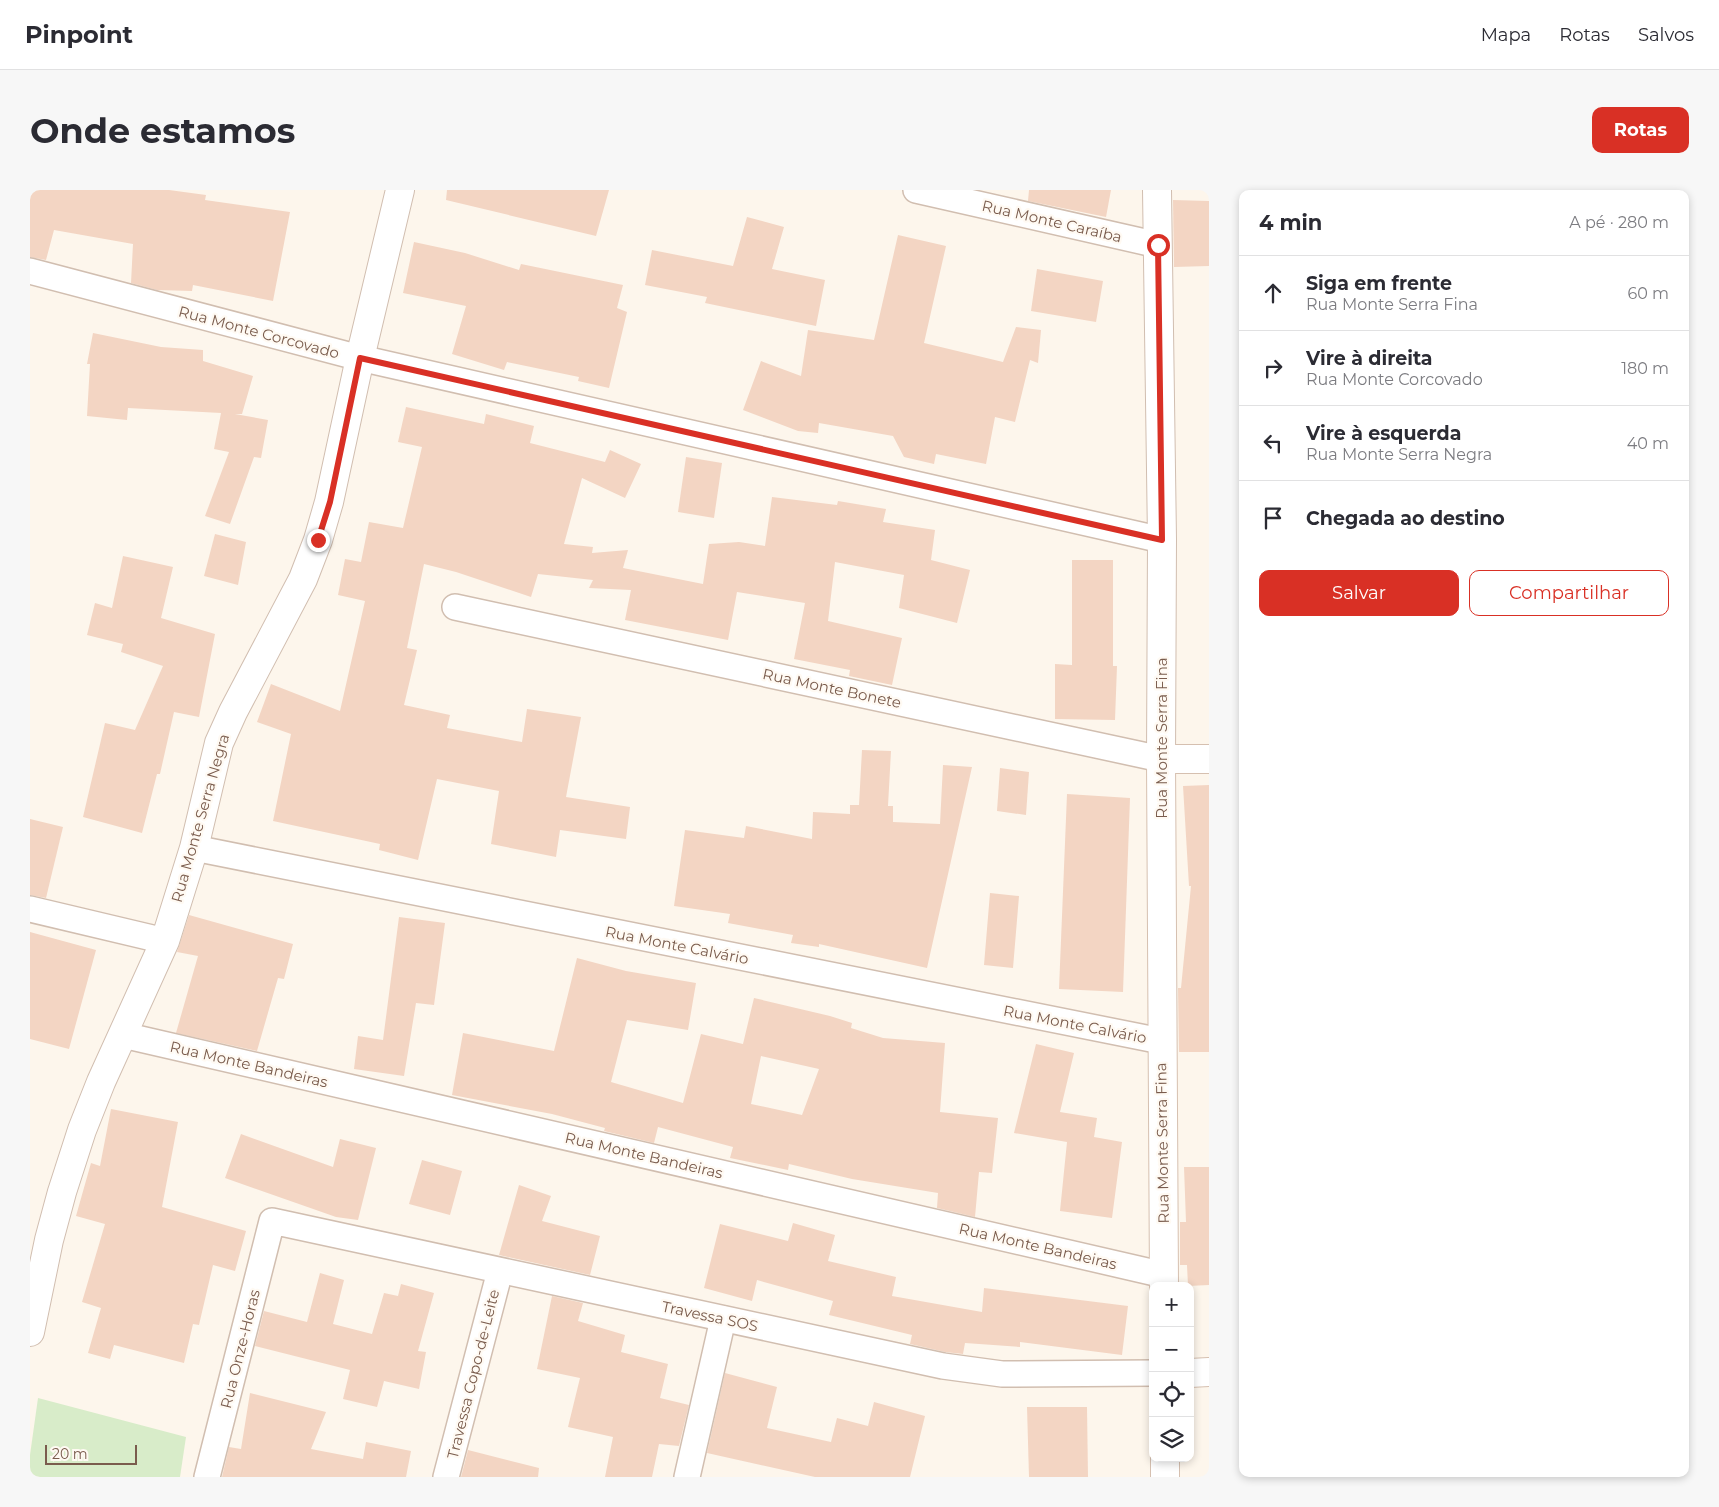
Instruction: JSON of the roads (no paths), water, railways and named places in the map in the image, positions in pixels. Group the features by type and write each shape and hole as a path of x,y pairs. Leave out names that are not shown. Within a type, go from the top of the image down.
{"street":[{"name":"Rua Monte Serra Negra","path":"30,1332 33,1298 82,1130 165,941 194,848 219,743 232,712 303,579 318,540 330,502 360,358 400,190"},
{"name":"Rua Monte Caraíba","path":"916,190 1158,245"},
{"name":"Rua Monte Serra Fina","path":"1157,190 1162,540 1161,1042 1164,1281"},
{"name":"Rua Monte Corcovado","path":"30,271 360,358 1162,540"},
{"name":"Rua Monte Bonete","path":"456,607 1161,759 1209,759"},
{"name":"Rua Monte Calvário","path":"194,848 1161,1042"},
{"path":"30,909 165,941"},
{"name":"Rua Monte Bandeiras","path":"123,1035 1164,1281"},
{"name":"Travessa SOS","path":"272,1221 723,1319 974,1371 1031,1375 1149,1373"},
{"name":"Rua Onze-Horas","path":"207,1477 272,1221"},
{"name":"Travessa Copo-de-Leite","path":"446,1477 500,1271"},
{"path":"687,1477 723,1319"},
{"path":"1194,1373 1209,1372"},
{"path":"1164,1462 1165,1477"}]}
